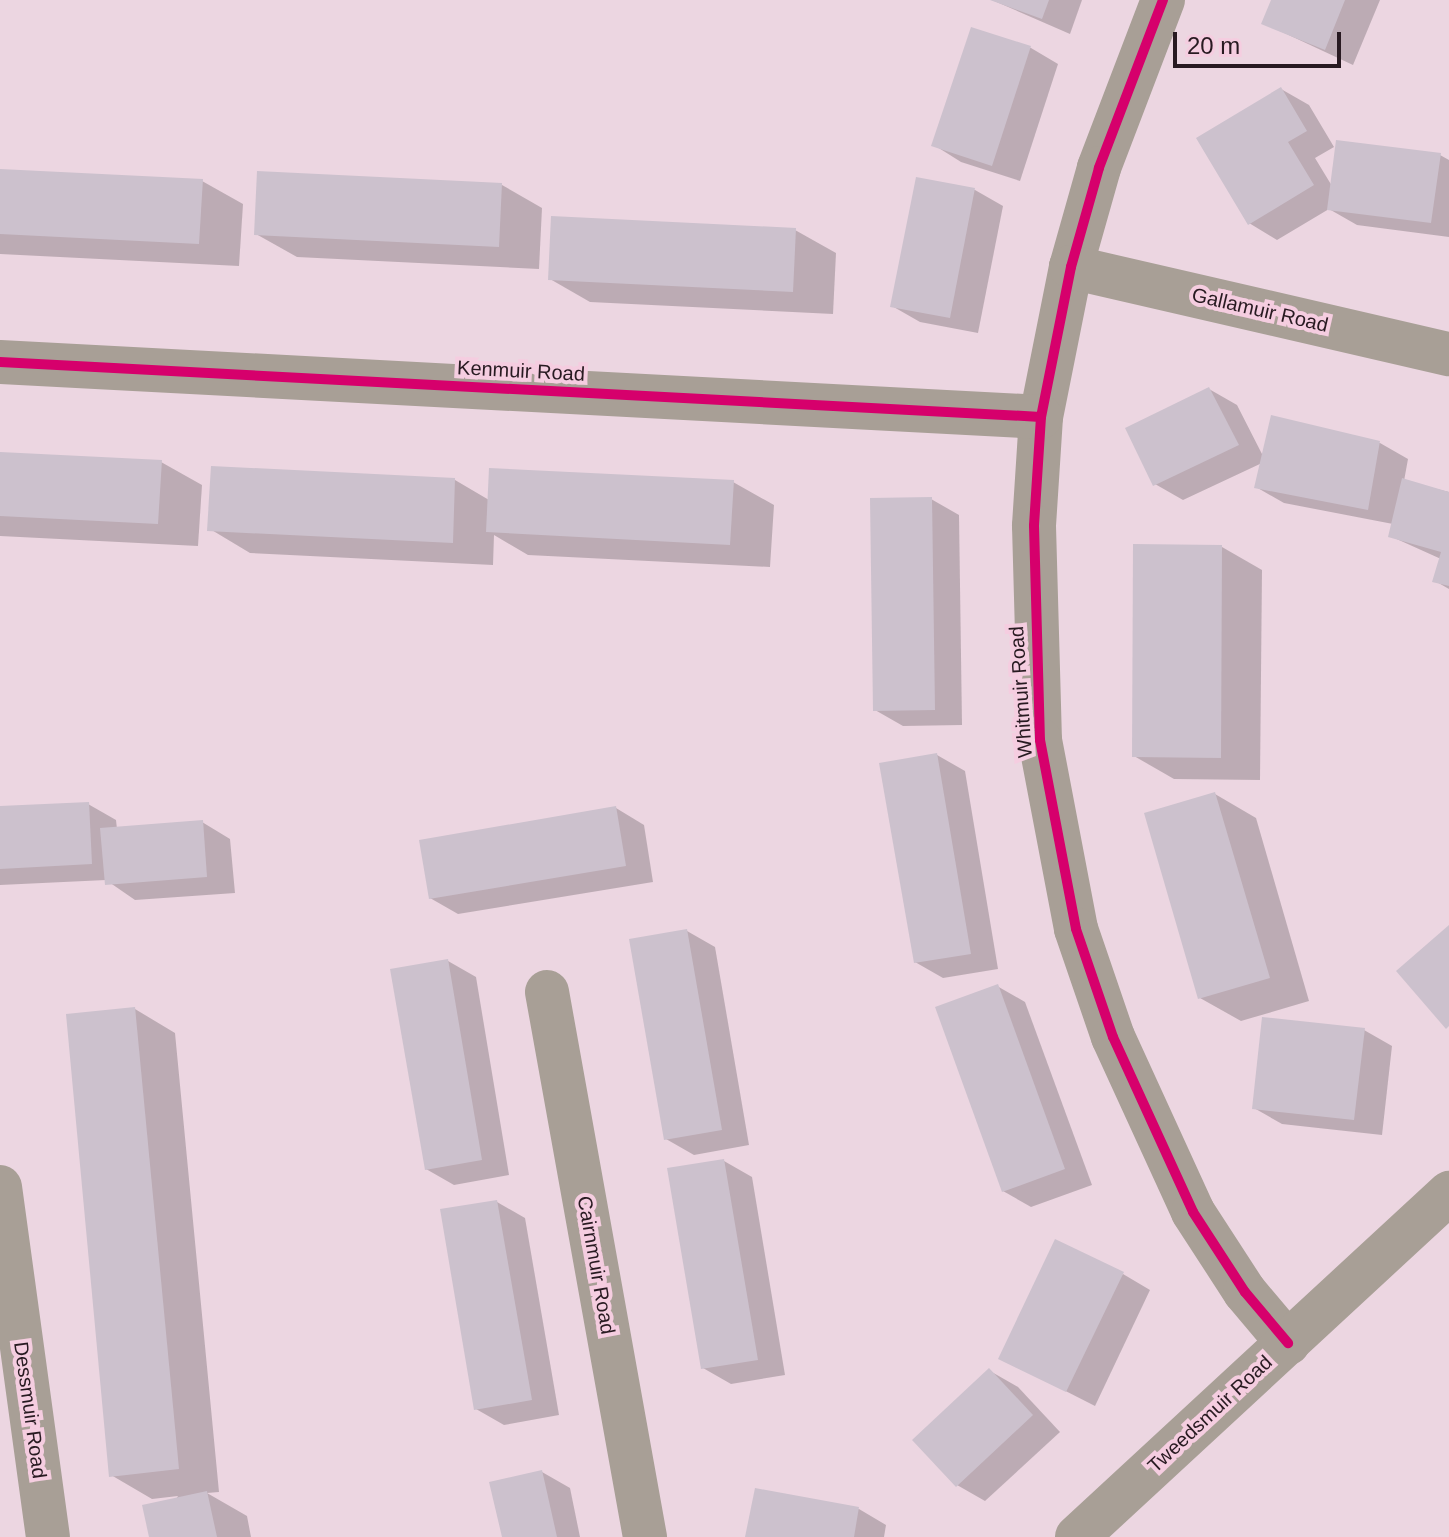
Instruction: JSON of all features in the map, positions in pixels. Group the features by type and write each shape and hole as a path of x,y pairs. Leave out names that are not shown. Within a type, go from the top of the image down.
{"street":[{"name":"Whitmuir Road","path":"1163,0 1099,168 1071,267 1041,417 1034,526 1039,726 1076,929 1113,1037 1167,1160 1245,1292 1288,1343"},
{"name":"Gallamuir Road","path":"1071,267 1449,354"},
{"name":"Kenmuir Road","path":"0,362 1041,417"},
{"name":"Cairnmuir Road","path":"547,992 645,1537"},
{"name":"Dessmuir Road","path":"0,1187 48,1537"},
{"name":"Tweedsmuir Road","path":"1077,1537 1449,1193"}],"building":[{"path":"990,0 1049,0 1042,19"},
{"path":"1271,0 1345,0 1325,50 1261,24"},
{"path":"971,27 1031,46 992,166 931,146"},
{"path":"1281,87 1307,131 1288,142 1314,185 1248,225 1196,138"},
{"path":"1336,140 1441,153 1431,223 1327,210"},
{"path":"0,169 203,179 199,244 0,234"},
{"path":"257,171 502,183 499,247 254,235"},
{"path":"916,177 975,188 950,318 890,307"},
{"path":"551,216 796,228 793,292 548,280"},
{"path":"1209,387 1239,445 1153,486 1125,428"},
{"path":"1271,415 1380,441 1368,510 1254,488"},
{"path":"0,452 162,460 158,524 0,516"},
{"path":"211,466 455,478 453,543 207,531"},
{"path":"489,468 734,480 730,545 486,532"},
{"path":"1402,478 1449,492 1449,586 1432,582 1441,552 1388,537"},
{"path":"932,497 935,710 873,711 870,498"},
{"path":"1133,544 1222,545 1221,758 1132,757"},
{"path":"937,753 971,954 914,963 879,763"},
{"path":"1215,792 1270,978 1198,999 1144,813"},
{"path":"89,802 92,864 0,869 0,806"},
{"path":"616,806 626,866 429,899 419,840"},
{"path":"203,820 207,877 105,885 100,828"},
{"path":"1449,925 1449,1026 1446,1029 1396,971"},
{"path":"687,929 722,1130 664,1140 629,939"},
{"path":"448,959 482,1160 425,1170 390,969"},
{"path":"998,984 1065,1169 1002,1192 935,1007"},
{"path":"135,1007 179,1469 109,1477 66,1014"},
{"path":"1262,1017 1365,1028 1354,1120 1252,1109"},
{"path":"724,1159 758,1360 701,1369 667,1168"},
{"path":"497,1200 532,1400 474,1410 440,1209"},
{"path":"1055,1239 1124,1272 1066,1392 998,1359"},
{"path":"989,1368 1033,1415 956,1487 912,1440"},
{"path":"542,1470 557,1537 502,1537 489,1482"},
{"path":"755,1488 859,1507 854,1537 745,1537"},
{"path":"207,1491 217,1537 149,1537 142,1505"}],"cycle path":[{"path":"1163,0 1099,168 1071,267 1041,417 1034,526 1040,740 1076,929 1113,1037 1193,1212 1245,1292 1288,1343"},
{"path":"0,362 1041,417"}]}
